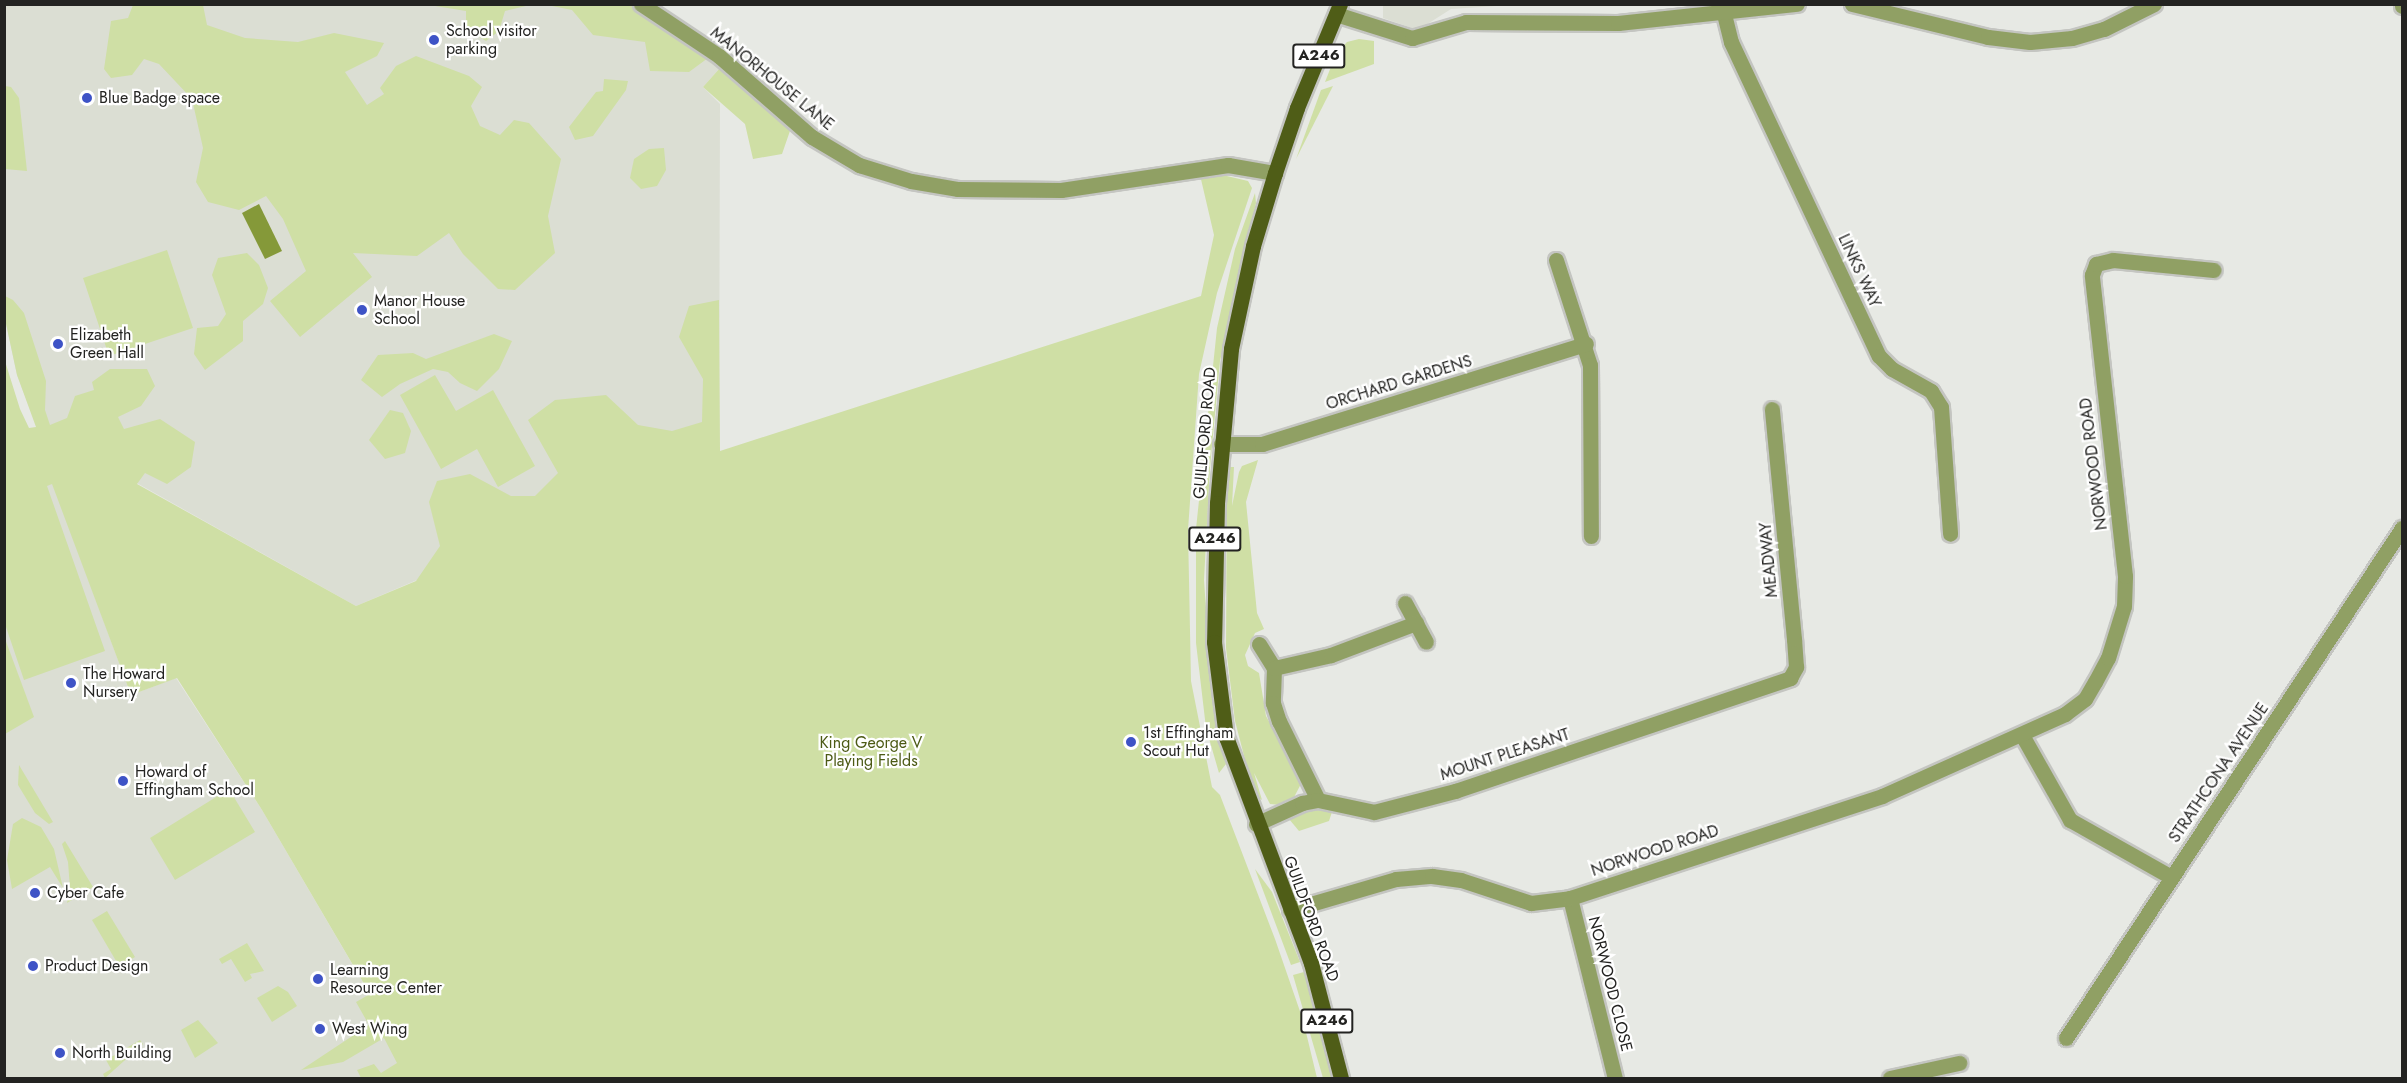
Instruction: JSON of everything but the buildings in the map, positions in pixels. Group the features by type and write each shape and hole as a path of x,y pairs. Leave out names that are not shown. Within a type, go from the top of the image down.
{"main road":[{"name":"GUILDFORD ROAD","path":"1338,9 1297,108 1253,246 1231,349 1221,444 1215,560 1218,690 1226,737 1256,824 1311,963 1341,1078"}],"street":[{"name":"MANORHOUSE LANE","path":"641,4 719,56 812,137 859,165 894,176 958,189 1061,190 1228,165 1275,173"},
{"path":"1338,9 1412,38 1466,22 1618,23 1723,10 1797,4"},
{"path":"1852,4 1988,37 2030,42 2072,38 2104,29 2154,4"},
{"name":"LINKS WAY","path":"1723,10 1731,42 1880,356 1892,369 1931,391 1941,407 1950,534"},
{"path":"1556,260 1586,344 1592,390 1591,536"},
{"name":"NORWOOD ROAD","path":"1290,910 1396,879 1432,876 1461,880 1531,903 1570,898 1882,796 2065,714 2085,699 2108,658 2124,606 2125,576 2091,290 2096,264 2113,260 2214,270"},
{"name":"ORCHARD GARDENS","path":"1221,444 1262,444 1586,344"},
{"name":"MEADWAY","path":"1764,688 1790,678 1796,667 1772,409"},
{"name":"STRATHCONA AVENUE","path":"2066,1038 2403,528"},
{"path":"1405,603 1426,642"},
{"path":"1274,668 1331,655 1416,623"},
{"path":"1256,824 1302,803 1318,800 1273,703 1274,668 1259,644"},
{"name":"MOUNT PLEASANT","path":"1318,800 1362,812 1407,803 1464,788 1764,688"},
{"path":"2022,735 2070,820 2171,877"},
{"name":"NORWOOD CLOSE","path":"1570,898 1615,1078"},
{"path":"1890,1078 1959,1064"}],"shaded area":[{"name":"Manor House School","path":"630,4 720,68 703,87 720,104 719,451 356,606 37,427 17,375 5,319 4,5"},
{"path":"1526,4 1451,9 1418,30 1383,18 1383,5"},
{"path":"259,204 282,251 265,259 242,213"},
{"name":"Howard of Effingham School","path":"4,436 41,451 131,695 176,678 262,810 419,1078 5,1078"}],"green space":[{"path":"530,4 505,11 499,31 486,41 466,29 466,11 429,5"},
{"path":"133,5 203,5 207,25 245,38 298,42 334,33 384,43 377,56 345,72 367,105 384,94 380,88 396,66 416,56 469,76 482,87 471,106 480,126 500,135 514,120 529,123 561,159 548,216 555,253 515,290 498,289 463,254 449,233 417,256 353,253 372,277 300,337 270,301 306,271 283,219 266,196 239,210 208,202 196,182 203,148 192,99 159,64 144,59 132,75 111,78 104,69 111,21 128,18"},
{"path":"547,5 630,5 708,58 689,72 650,71 645,42 593,35 572,10"},
{"path":"1359,39 1374,41 1374,64 1325,82 1336,54 1347,42"},
{"path":"720,68 791,128 782,154 753,159 745,124 703,87"},
{"path":"604,79 628,81 626,90 593,136 575,140 569,127 596,92 603,91"},
{"path":"5,86 11,87 19,98 27,171 5,169"},
{"path":"1333,86 1296,159 1321,90"},
{"path":"664,148 666,170 657,186 641,189 630,178 634,159 649,149"},
{"name":"King George V Playing Fields","path":"1214,173 1248,181 1252,188 1217,293 1199,374 1188,530 1191,681 1212,787 1220,795 1275,939 1303,1020 1317,1078 361,1078 357,1070 374,1064 381,1073 397,1063 384,1038 343,1062 301,1070 369,1025 356,1002 370,994 262,810 177,678 131,695 52,484 47,486 105,651 24,680 5,624 4,358 20,409 29,428 36,427 17,375 5,319 5,296 13,300 24,313 46,381 45,410 50,425 67,418 75,396 94,390 92,382 110,369 147,369 155,386 141,406 118,417 124,429 160,419 195,442 191,467 167,484 145,473 137,484 356,606 416,581 440,546 429,502 437,481 470,474 511,496 535,496 558,473 528,420 555,400 606,395 638,425 672,431 702,422 703,379 679,337 689,306 719,300 720,451 1201,296 1214,235 1200,175"},
{"path":"1255,193 1256,203 1220,361 1210,467 1204,580 1212,697 1226,764 1219,773 1206,728 1196,643 1196,529 1217,328 1235,249"},
{"path":"167,250 193,328 109,356 83,278"},
{"path":"247,253 259,265 268,288 263,304 243,321 243,341 205,370 194,354 197,328 218,326 226,314 212,275 218,258"},
{"path":"494,334 512,341 499,369 477,391 460,383 448,372 433,369 400,384 382,397 361,380 378,355 413,353 426,359"},
{"path":"435,375 456,411 493,390 535,466 498,487 477,449 441,469 400,395"},
{"path":"390,410 403,413 411,431 405,453 385,459 369,440"},
{"path":"1258,460 1246,502 1257,613 1264,629 1255,633 1245,655 1248,666 1259,673 1266,716 1302,782 1292,801 1281,805 1270,804 1254,773 1262,800 1254,794 1235,721 1226,648 1227,476 1230,467 1234,467 1232,506 1242,466"},
{"path":"4,636 34,717 5,734 4,734"},
{"path":"19,765 53,822 49,824 35,813 18,785"},
{"path":"229,789 255,832 175,880 150,838"},
{"path":"1323,805 1332,812 1329,821 1299,831 1289,819 1311,806"},
{"path":"22,818 41,827 54,849 63,888 50,867 12,889 7,860 13,824"},
{"path":"65,841 93,887 67,903 70,888 68,862 62,844"},
{"path":"1255,869 1272,892 1300,962 1291,965"},
{"path":"107,911 135,957 119,966 92,920"},
{"path":"247,943 264,971 250,974 252,978 245,982 231,959 222,964 219,959"},
{"path":"1304,972 1332,1078 1323,1078 1293,975"},
{"path":"278,986 288,992 297,1006 272,1022 257,998"},
{"path":"198,1020 218,1043 195,1058 181,1030"},
{"path":"140,1040 143,1044 105,1078 103,1074 111,1069 106,1060"}],"place":[{"name":"School visitor parking","path":"434,40"},
{"name":"Blue Badge space","path":"87,98"},
{"name":"Manor House School","path":"362,310"},
{"name":"Elizabeth Green Hall","path":"58,344"},
{"name":"The Howard Nursery","path":"71,683"},
{"name":"1st Effingham Scout Hut","path":"1131,742"},
{"name":"Howard of Effingham School","path":"123,781"},
{"name":"Cyber Cafe","path":"35,893"},
{"name":"Product Design","path":"33,966"},
{"name":"Learning Resource Center","path":"318,979"},
{"name":"West Wing","path":"320,1029"},
{"name":"North Building","path":"60,1053"}]}
